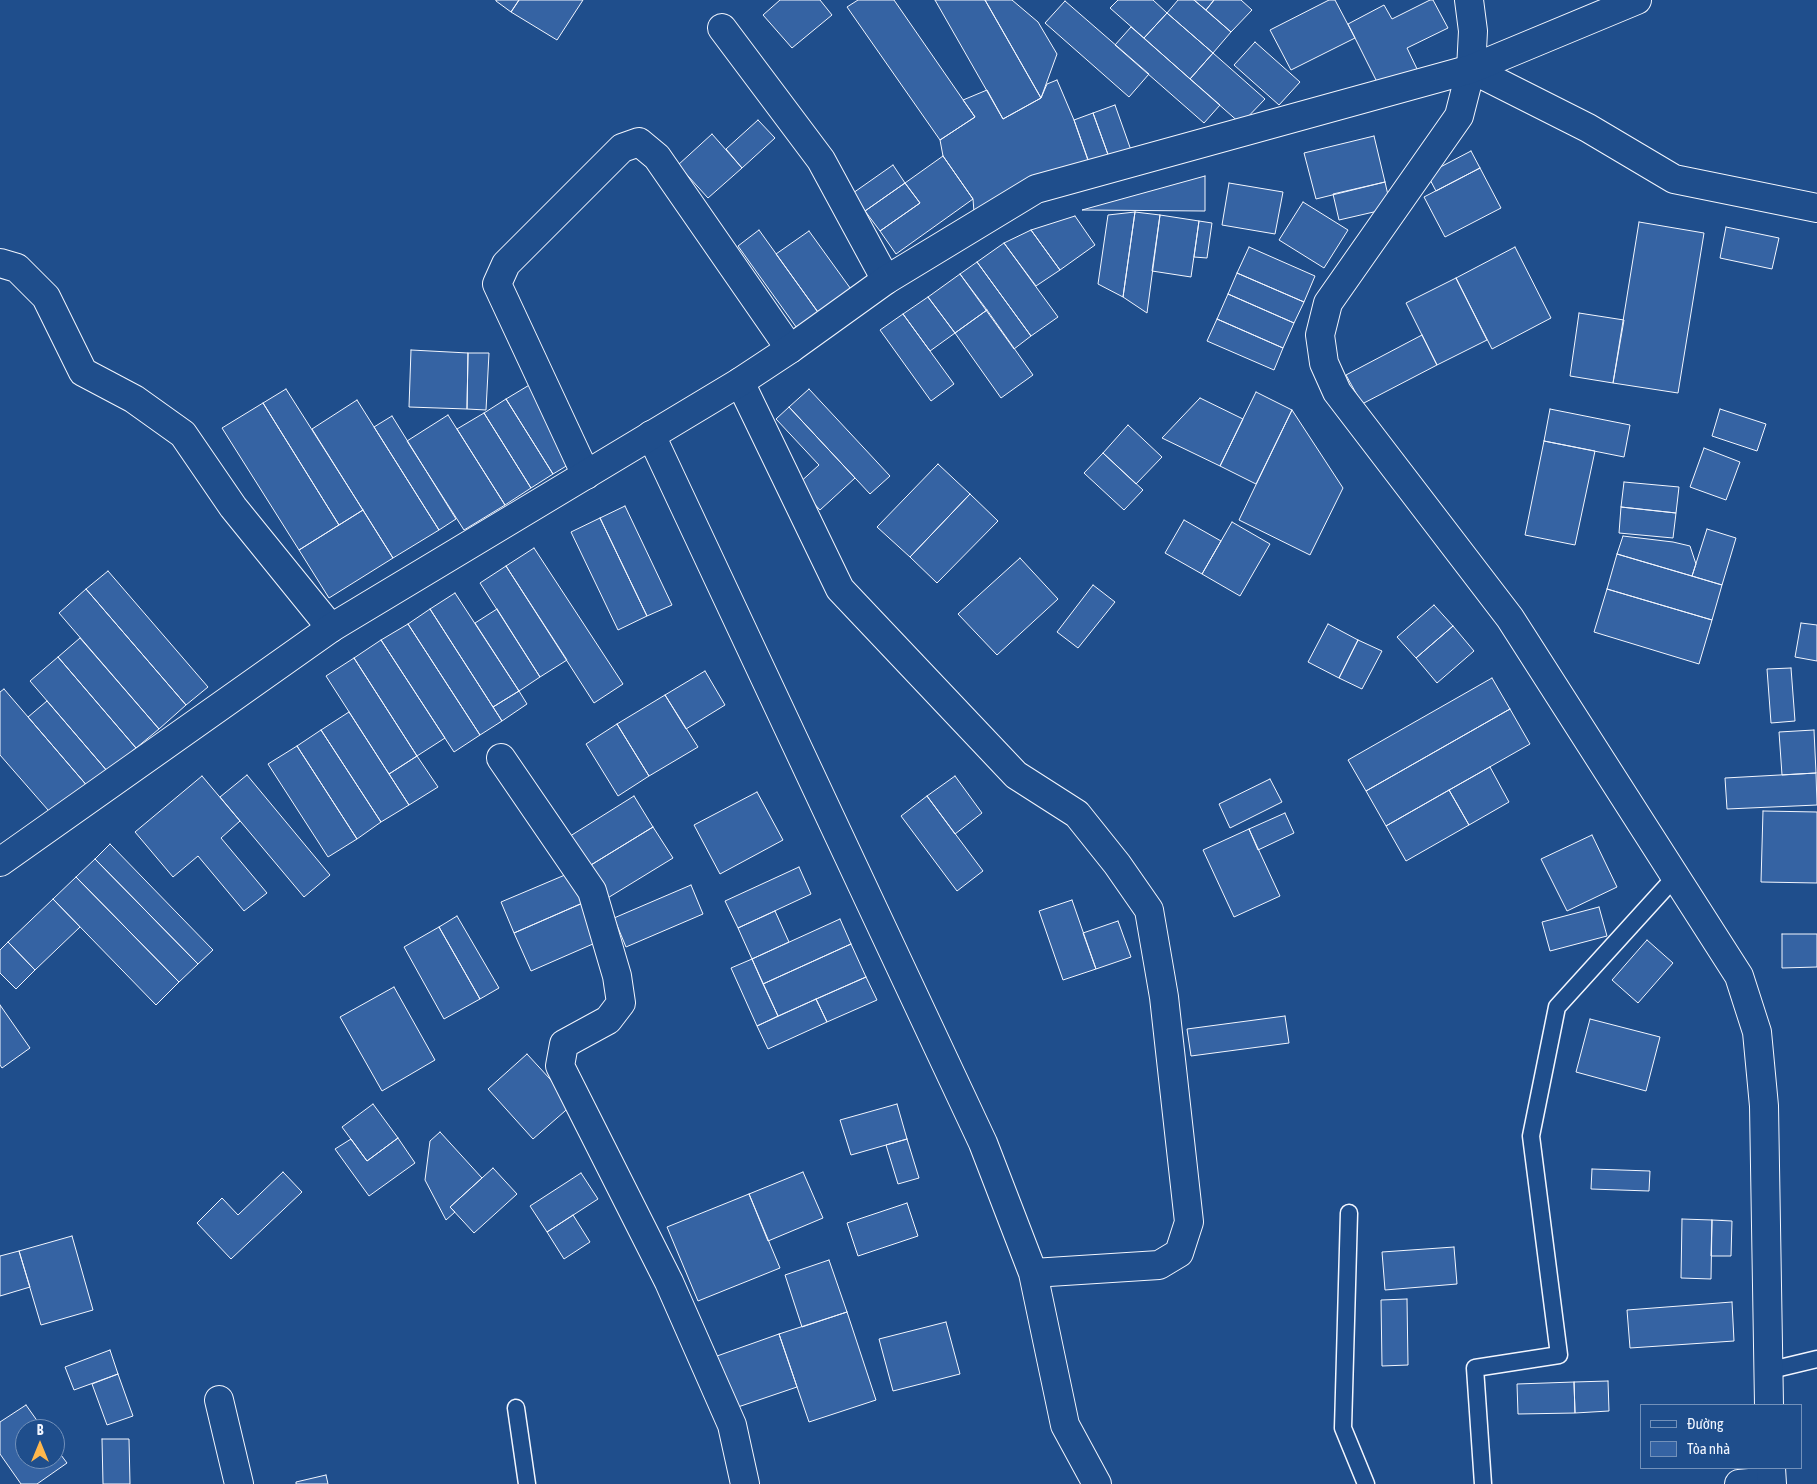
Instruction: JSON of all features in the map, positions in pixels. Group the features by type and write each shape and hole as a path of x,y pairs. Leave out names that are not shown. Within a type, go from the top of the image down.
{"street":[{"path":"1469,0 1473,32 1471,69 1460,116 1328,303 1320,335 1324,363 1337,392 1510,618 1739,976 1756,1032 1764,1106 1769,1404"},
{"path":"0,862 331,628 740,382 790,349 886,280 1036,189 1471,69 1637,0"},
{"path":"722,28 821,160 886,280"},
{"path":"1471,69 1588,128 1674,178 1817,208"},
{"path":"586,475 497,284 506,264 622,148 639,142 657,157 790,349"},
{"path":"0,263 17,268 46,296 83,372 134,399 183,434 233,506 331,628"},
{"path":"740,382 840,590 1016,775 1077,814 1117,864 1149,910 1164,997 1188,1222 1180,1253 1159,1265 1034,1273"},
{"path":"651,434 983,1143 1034,1273 1065,1425 1097,1484"},
{"path":"501,758 592,891 617,976 620,1003 608,1020 564,1044 560,1066 669,1282 732,1425 745,1484"},
{"path":"220,1400 239,1484"},
{"path":"1739,1484 1771,1478"}],"lane":[{"path":"1483,1484 1475,1368 1559,1355 1531,1136 1557,1007 1676,876"},
{"path":"1349,1213 1343,1428 1366,1484"},
{"path":"1767,1371 1817,1359"},
{"path":"516,1408 527,1484"}],"building":[{"path":"496,0 519,0 511,12"},
{"path":"519,0 583,0 557,40 511,12"},
{"path":"780,0 820,0 832,15 792,48 763,15"},
{"path":"858,0 894,0 975,117 940,140 847,7"},
{"path":"935,0 985,0 1041,98 1003,119"},
{"path":"985,0 1012,0 1038,22 1057,54 1041,98"},
{"path":"1118,0 1153,0 1167,13 1144,38 1110,8"},
{"path":"1178,0 1194,0 1231,32 1213,53 1167,13"},
{"path":"1194,0 1214,0 1206,10"},
{"path":"1214,0 1241,0 1252,10 1231,32 1206,10"},
{"path":"1329,0 1335,0 1355,38 1291,70 1270,30"},
{"path":"1433,0 1448,28 1407,48 1418,71 1381,90 1348,24 1384,5 1392,19"},
{"path":"1065,1 1149,74 1129,97 1045,23"},
{"path":"1167,13 1213,53 1190,79 1144,38"},
{"path":"1131,27 1220,105 1204,123 1115,45"},
{"path":"1255,42 1300,82 1279,105 1234,65"},
{"path":"1213,53 1265,99 1241,124 1190,79"},
{"path":"1057,80 1074,120 1091,169 974,212 973,199 943,156 940,140 975,117 963,100 987,90 1003,119 1041,98 1047,84"},
{"path":"1115,105 1132,153 1110,160 1093,113"},
{"path":"1093,113 1110,160 1091,168 1074,120"},
{"path":"758,120 775,138 742,168 726,149"},
{"path":"712,134 742,168 708,198 678,165"},
{"path":"1374,136 1385,182 1316,199 1304,153"},
{"path":"1471,151 1480,168 1436,191 1427,174"},
{"path":"943,156 973,199 896,254 880,231 920,203 905,183"},
{"path":"893,165 905,183 865,211 853,193"},
{"path":"1480,168 1501,208 1445,237 1424,197"},
{"path":"1205,176 1205,211 1082,210"},
{"path":"1385,182 1391,208 1339,220 1333,194"},
{"path":"905,183 920,203 880,231 865,211"},
{"path":"1229,183 1283,192 1275,234 1222,225"},
{"path":"1303,202 1348,230 1324,268 1279,240"},
{"path":"1135,212 1123,297 1098,284 1108,215"},
{"path":"1135,212 1160,215 1147,313 1123,297"},
{"path":"1160,215 1199,221 1191,277 1152,271"},
{"path":"1075,216 1095,245 1060,270 1031,230"},
{"path":"1199,221 1212,223 1207,258 1194,257"},
{"path":"1639,222 1704,233 1678,393 1613,383"},
{"path":"1726,227 1779,238 1772,269 1720,258"},
{"path":"759,230 820,315 799,331 738,246"},
{"path":"1031,230 1060,270 1036,286 1004,243"},
{"path":"809,231 853,292 820,315 776,254"},
{"path":"1004,243 1058,317 1031,336 977,262"},
{"path":"1249,247 1315,276 1304,302 1237,273"},
{"path":"1515,247 1551,318 1492,349 1456,278"},
{"path":"977,262 1031,336 1014,349 960,274"},
{"path":"1237,273 1304,302 1294,323 1228,294"},
{"path":"960,274 987,310 955,333 928,297"},
{"path":"1456,278 1487,340 1437,365 1406,303"},
{"path":"1228,294 1294,323 1283,348 1217,319"},
{"path":"928,297 955,333 930,351 903,314"},
{"path":"987,310 1033,375 1001,398 955,333"},
{"path":"1579,313 1624,320 1613,383 1570,376"},
{"path":"903,314 954,384 931,401 880,330"},
{"path":"1217,319 1283,348 1274,370 1207,341"},
{"path":"1422,335 1437,365 1362,404 1346,375"},
{"path":"411,350 468,353 467,409 409,407"},
{"path":"468,353 489,353 486,410 467,409"},
{"path":"531,384 578,459 553,474 506,399"},
{"path":"286,389 363,510 339,525 263,403"},
{"path":"809,389 890,476 870,494 789,407"},
{"path":"1256,392 1292,410 1256,484 1220,466"},
{"path":"1200,398 1243,419 1220,466 1162,438"},
{"path":"506,399 553,474 531,488 484,413"},
{"path":"357,400 439,530 393,558 312,429"},
{"path":"263,403 339,525 299,550 222,428"},
{"path":"789,407 855,478 820,510 797,485 819,465 776,419"},
{"path":"1550,409 1630,425 1624,457 1544,441"},
{"path":"1720,409 1766,424 1757,451 1712,436"},
{"path":"1292,410 1343,488 1310,555 1239,520"},
{"path":"484,413 531,488 505,505 457,429"},
{"path":"448,415 505,505 464,530 407,441"},
{"path":"392,416 456,519 439,530 374,427"},
{"path":"1128,425 1162,457 1136,484 1103,453"},
{"path":"1544,441 1595,451 1575,545 1525,535"},
{"path":"1704,448 1740,462 1726,500 1690,487"},
{"path":"1103,453 1143,490 1124,510 1084,473"},
{"path":"938,464 970,494 910,557 877,527"},
{"path":"1624,482 1679,487 1676,513 1621,507"},
{"path":"970,494 998,521 937,583 910,557"},
{"path":"625,506 672,605 647,616 600,518"},
{"path":"1621,507 1676,513 1673,538 1619,533"},
{"path":"363,510 393,558 329,598 299,550"},
{"path":"600,518 647,616 618,630 571,532"},
{"path":"1184,520 1221,541 1202,574 1165,553"},
{"path":"1232,522 1270,544 1240,596 1202,574"},
{"path":"1707,529 1736,538 1722,585 1692,576"},
{"path":"1623,536 1690,546 1696,564 1692,576 1617,554"},
{"path":"534,548 623,684 594,703 506,566"},
{"path":"1617,554 1722,585 1712,620 1607,589"},
{"path":"1020,558 1058,599 997,655 958,614"},
{"path":"506,566 567,660 540,677 480,583"},
{"path":"108,571 208,687 186,705 86,589"},
{"path":"1093,585 1115,602 1078,648 1057,632"},
{"path":"86,589 186,705 159,729 59,613"},
{"path":"1607,589 1712,620 1699,664 1594,632"},
{"path":"455,593 519,691 493,707 430,609"},
{"path":"1434,605 1453,626 1416,658 1397,637"},
{"path":"430,609 502,721 480,735 408,624"},
{"path":"497,609 540,677 519,691 475,623"},
{"path":"1801,623 1817,625 1817,661 1795,657"},
{"path":"408,624 480,735 454,752 381,640"},
{"path":"1328,624 1358,640 1339,678 1308,662"},
{"path":"1453,626 1474,651 1437,683 1416,658"},
{"path":"80,638 159,729 136,748 58,657"},
{"path":"381,640 445,738 417,756 354,658"},
{"path":"1358,640 1382,651 1362,689 1339,678"},
{"path":"58,657 136,748 108,772 30,681"},
{"path":"354,658 417,756 389,774 326,676"},
{"path":"1791,668 1795,721 1771,723 1767,669"},
{"path":"705,671 725,705 686,729 665,695"},
{"path":"1492,678 1510,709 1366,791 1348,760"},
{"path":"4,689 89,788 55,818 0,755 0,692"},
{"path":"519,691 527,704 502,721 493,707"},
{"path":"665,695 698,747 649,776 617,724"},
{"path":"47,701 108,772 89,788 28,717"},
{"path":"1510,709 1530,744 1386,826 1366,791"},
{"path":"349,712 409,805 381,822 321,730"},
{"path":"617,724 649,776 618,796 586,744"},
{"path":"321,730 381,822 357,839 297,746"},
{"path":"1814,730 1816,773 1782,775 1779,732"},
{"path":"297,746 357,839 328,857 268,764"},
{"path":"417,756 438,787 409,805 389,774"},
{"path":"1490,767 1509,802 1469,825 1449,790"},
{"path":"1816,773 1817,805 1727,809 1725,778"},
{"path":"247,775 330,875 304,897 220,797"},
{"path":"202,776 240,821 221,838 267,893 244,911 198,856 173,877 135,832"},
{"path":"955,776 982,813 955,834 927,796"},
{"path":"1270,779 1282,802 1230,828 1219,804"},
{"path":"1449,790 1469,825 1406,861 1386,826"},
{"path":"757,792 783,840 720,874 694,825"},
{"path":"634,796 653,827 586,868 567,838"},
{"path":"927,796 983,871 957,891 901,816"},
{"path":"1763,811 1817,812 1817,883 1761,882"},
{"path":"1285,813 1294,833 1258,850 1249,829"},
{"path":"653,827 673,858 606,899 586,868"},
{"path":"1249,829 1280,896 1234,917 1203,850"},
{"path":"1592,835 1617,887 1567,911 1541,859"},
{"path":"110,844 213,950 198,964 95,859"},
{"path":"95,859 198,964 179,982 76,877"},
{"path":"799,867 811,894 738,928 725,901"},
{"path":"572,872 585,902 514,933 501,902"},
{"path":"76,877 179,982 156,1005 53,899"},
{"path":"691,885 703,914 626,947 614,918"},
{"path":"53,899 80,927 35,970 8,942"},
{"path":"1072,900 1096,969 1063,980 1039,911"},
{"path":"585,902 602,940 531,971 514,933"},
{"path":"1599,907 1607,936 1550,951 1542,922"},
{"path":"775,911 789,942 752,959 738,928"},
{"path":"457,916 499,988 480,999 439,927"},
{"path":"840,919 851,944 763,984 752,959"},
{"path":"1118,921 1131,957 1096,969 1083,933"},
{"path":"439,927 480,999 444,1019 404,947"},
{"path":"1782,934 1817,934 1817,967 1782,968"},
{"path":"1647,940 1673,963 1638,1003 1612,980"},
{"path":"8,942 35,970 16,989 0,973 0,950"},
{"path":"851,944 866,977 778,1016 763,984"},
{"path":"752,959 778,1016 757,1026 731,968"},
{"path":"866,977 877,1000 827,1022 816,999"},
{"path":"394,987 435,1060 382,1091 340,1017"},
{"path":"816,999 827,1022 768,1049 757,1026"},
{"path":"0,1005 30,1048 2,1068 0,1065"},
{"path":"1285,1016 1289,1043 1191,1056 1187,1029"},
{"path":"1590,1019 1660,1037 1646,1091 1576,1072"},
{"path":"527,1054 573,1104 533,1139 488,1089"},
{"path":"373,1104 398,1138 367,1161 342,1127"},
{"path":"897,1104 907,1139 851,1155 840,1120"},
{"path":"440,1132 482,1178 450,1207 455,1212 446,1220 425,1180 430,1141"},
{"path":"398,1138 415,1163 369,1196 335,1149 351,1139 367,1161"},
{"path":"907,1139 919,1178 898,1184 886,1145"},
{"path":"493,1168 517,1194 474,1233 450,1207"},
{"path":"1592,1169 1650,1171 1649,1191 1591,1189"},
{"path":"283,1172 302,1192 231,1259 197,1223 222,1198 238,1215"},
{"path":"803,1172 823,1218 768,1241 749,1194"},
{"path":"581,1173 598,1199 547,1232 530,1206"},
{"path":"749,1194 780,1268 698,1301 667,1227"},
{"path":"907,1203 918,1236 858,1256 847,1223"},
{"path":"573,1215 590,1242 564,1259 547,1232"},
{"path":"1682,1219 1712,1220 1711,1279 1681,1278"},
{"path":"1712,1220 1732,1221 1731,1256 1711,1256"},
{"path":"72,1236 93,1310 41,1325 19,1251"},
{"path":"1454,1247 1457,1284 1385,1290 1382,1252"},
{"path":"19,1251 30,1287 0,1296 0,1256"},
{"path":"829,1260 847,1312 802,1327 785,1275"},
{"path":"1407,1299 1408,1365 1382,1366 1381,1300"},
{"path":"1732,1302 1734,1341 1630,1348 1627,1310"},
{"path":"847,1312 876,1400 809,1422 779,1334"},
{"path":"946,1322 960,1374 893,1391 879,1339"},
{"path":"779,1334 797,1387 735,1408 717,1356"},
{"path":"110,1350 118,1374 74,1390 65,1367"},
{"path":"118,1374 133,1416 107,1425 92,1384"},
{"path":"1608,1381 1609,1411 1575,1413 1574,1382"},
{"path":"1574,1382 1575,1413 1518,1414 1517,1384"},
{"path":"26,1405 36,1419 15,1419 15,1469 58,1469 37,1484 21,1484 0,1454 0,1422"},
{"path":"102,1439 129,1439 130,1484 103,1484"},
{"path":"326,1475 328,1484 296,1484 296,1482"}]}
